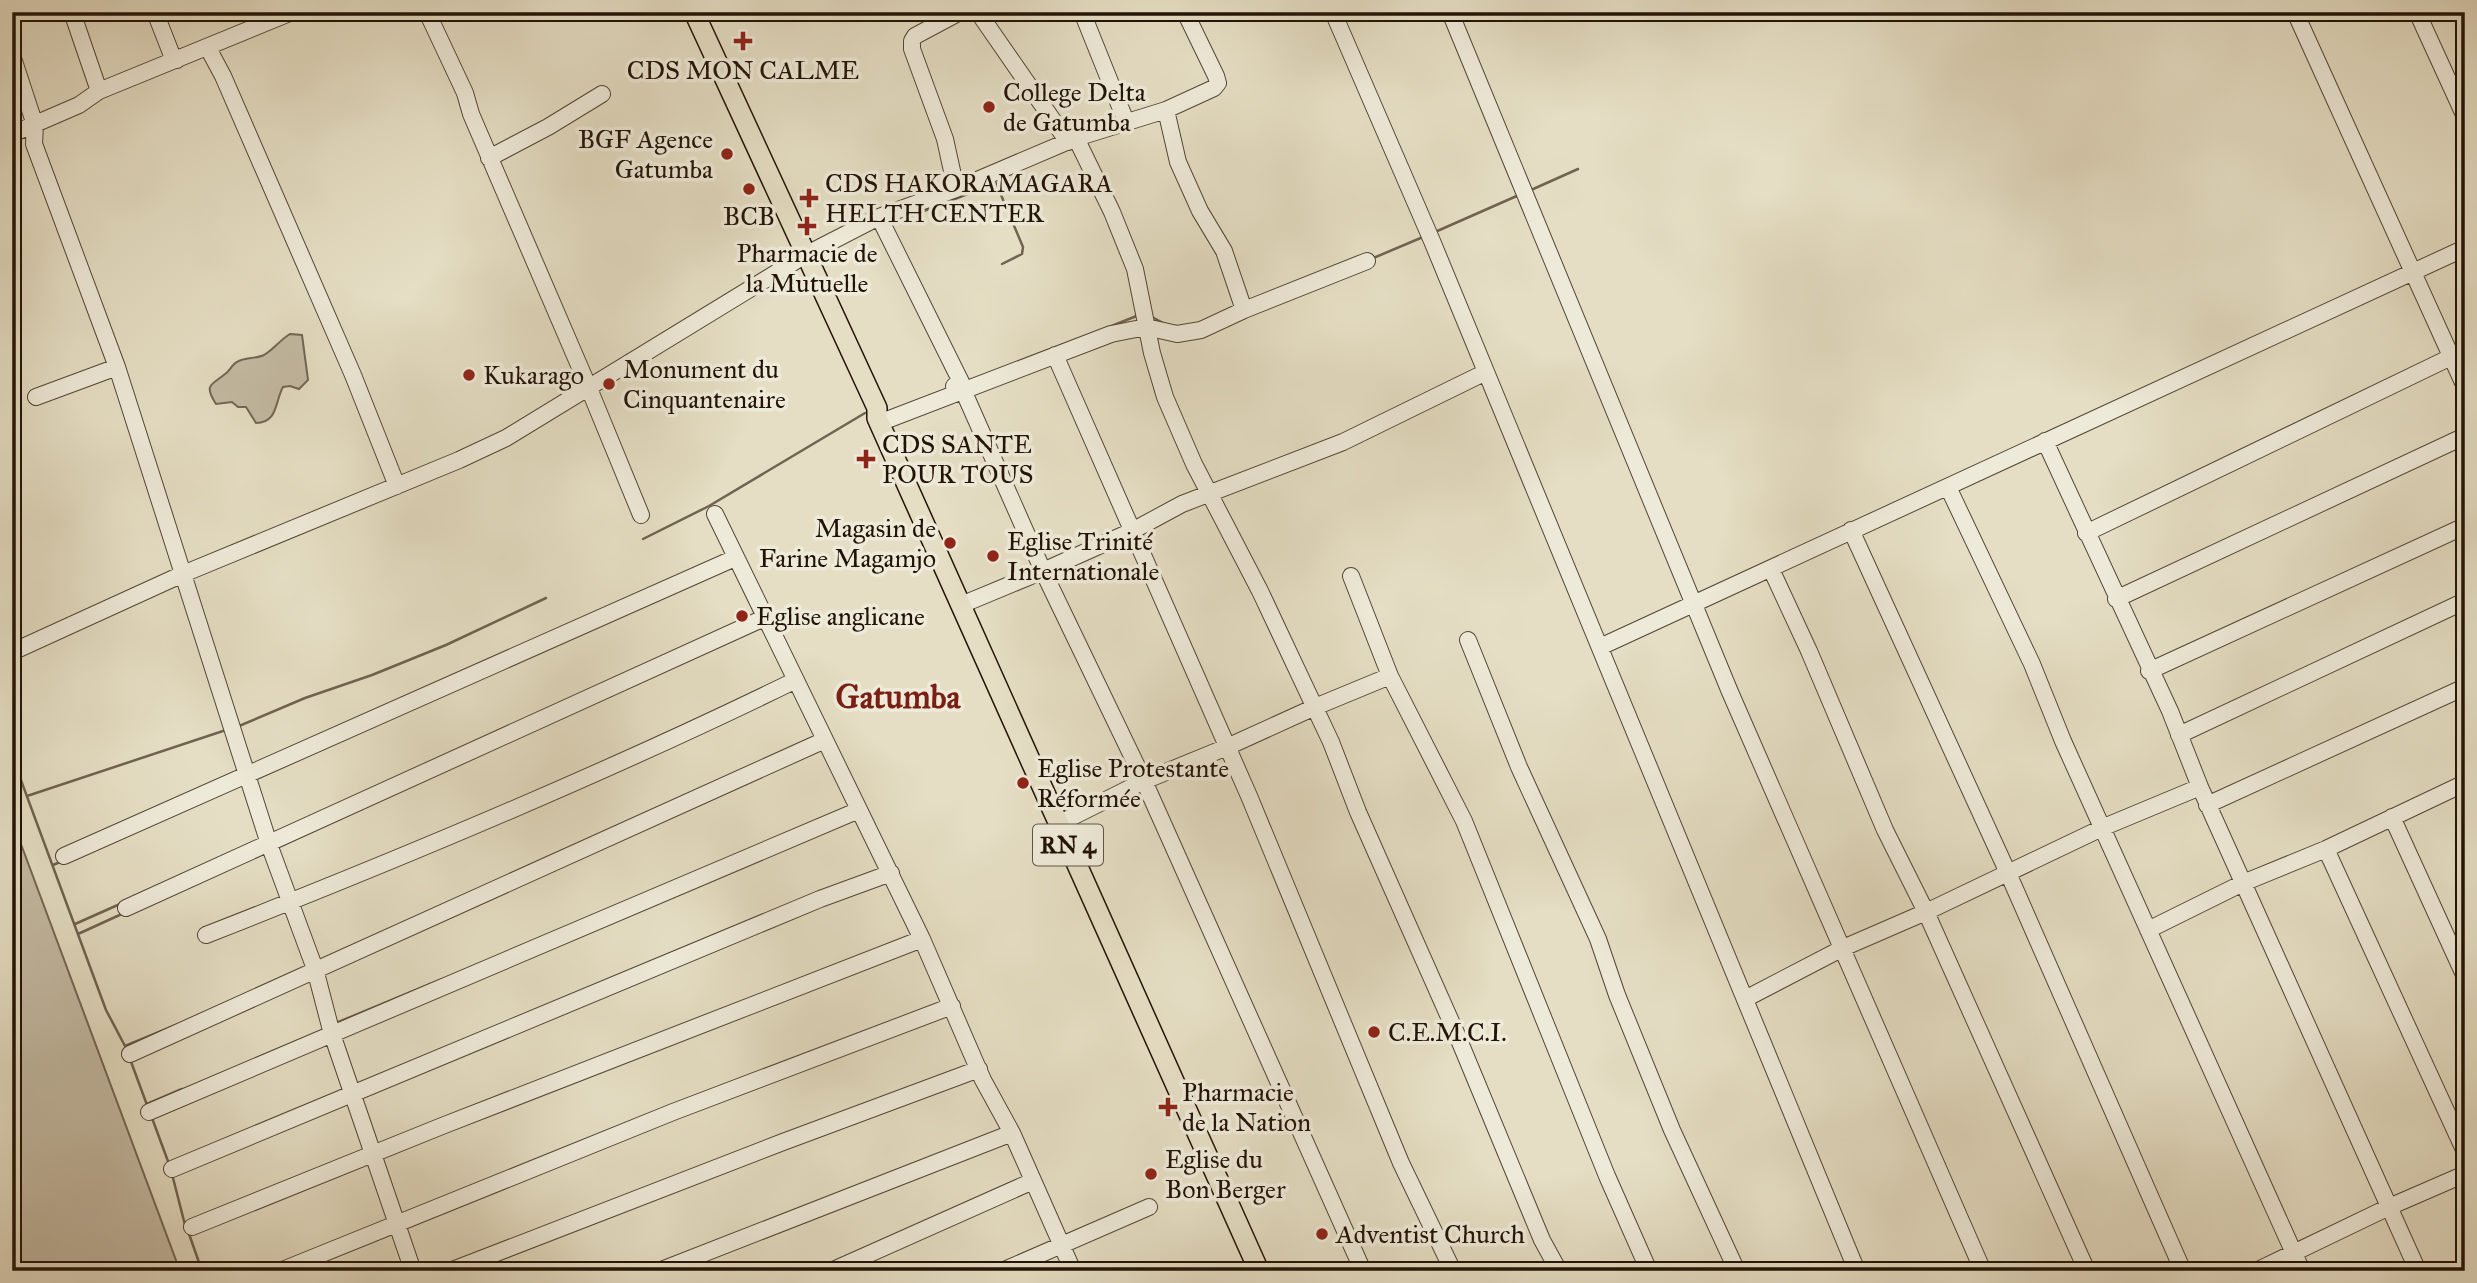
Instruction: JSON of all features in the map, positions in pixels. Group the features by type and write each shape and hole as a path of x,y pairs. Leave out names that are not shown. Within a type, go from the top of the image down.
{"main road":[{"name":"RN 4","path":"694,12 877,408 879,423 1259,1271"}],"street":[{"path":"72,12 99,91"},
{"path":"155,12 171,53 177,60"},
{"path":"12,134 79,105 99,91 292,12"},
{"path":"427,12 465,93 489,158 641,516"},
{"path":"956,189 945,139 912,49 912,41 915,36 960,12"},
{"path":"978,12 1072,140 1112,212 1135,269 1144,318 1165,397 1209,495 1260,591 1331,742 1358,813 1457,1035 1542,1240 1559,1271"},
{"path":"1082,12 1127,124"},
{"path":"12,652 183,574 506,438 807,254 879,217 956,189 1072,140 1166,110 1214,88 1218,83 1185,12"},
{"path":"1333,12 1432,241 1857,1271"},
{"path":"1450,12 1693,603 1983,1271"},
{"path":"2295,12 2465,387"},
{"path":"2417,12 2465,117"},
{"path":"208,48 223,76 353,375 397,486"},
{"path":"12,55 36,125 34,145 117,367 269,843 315,969 332,1034 413,1271"},
{"path":"489,158 548,127 602,94"},
{"path":"1166,110 1178,162 1200,211 1224,251 1243,307"},
{"path":"879,217 961,382 958,389 1144,781 1363,1271"},
{"path":"1600,647 2465,248"},
{"path":"1144,318 1178,334 1201,330 1243,307 1367,261"},
{"path":"879,423 958,389 1111,334 1144,318"},
{"path":"1055,355 1227,747 1401,1163 1453,1271"},
{"path":"2086,533 2451,357"},
{"path":"36,397 117,367"},
{"path":"961,604 1043,571 1182,505 1343,442 1486,372"},
{"path":"2116,599 2465,436"},
{"path":"2045,441 2170,711 2207,805 2418,1271"},
{"path":"1948,487 2032,664 2063,740 2302,1271"},
{"path":"715,514 891,873 1073,1271"},
{"path":"2150,671 2465,526"},
{"path":"1851,530 2007,873 2183,1271"},
{"path":"64,856 735,558"},
{"path":"1771,569 1885,830 1926,912 2087,1271"},
{"path":"1351,576 1390,676 1464,821 1602,1165 1649,1271"},
{"path":"2179,736 2465,601"},
{"path":"126,908 764,618"},
{"path":"1468,640 1519,767 1598,939 1617,995 1672,1130 1737,1271"},
{"path":"1058,824 1144,781 1390,676"},
{"path":"206,935 591,774 712,721 796,680"},
{"path":"2207,805 2465,687"},
{"path":"130,1054 825,740"},
{"path":"1745,999 1843,948 1926,912 2104,827 2200,787"},
{"path":"2148,930 2243,883 2463,788"},
{"path":"149,1112 859,810"},
{"path":"2392,817 2465,977"},
{"path":"2326,849 2465,1152"},
{"path":"172,1169 820,899 891,873"},
{"path":"192,1227 922,939"},
{"path":"280,1271 673,1112 953,1006"},
{"path":"450,1271 979,1069"},
{"path":"659,1271 1012,1133"},
{"path":"2256,1271 2465,1174"},
{"path":"831,1271 1033,1181"},
{"path":"1002,1271 1149,1207"}],"shaded area":[{"path":"290,334 302,335 308,380 299,389 283,387 275,410 268,419 256,423 246,407 238,407 232,402 216,404 210,392 213,383 235,363 264,355"},
{"path":"12,820 180,1271 12,1271"}],"waterway":[{"path":"1531,190 1578,169"},
{"path":"911,216 996,183 1023,247 1022,254 1002,264"},
{"path":"1435,232 1519,195"},
{"path":"1371,259 1423,237"},
{"path":"1109,327 1139,315"},
{"path":"1152,317 1165,324"},
{"path":"643,539 709,506 865,413"},
{"path":"239,726 446,645 546,598"},
{"path":"27,796 226,730"},
{"path":"12,756 106,1010 125,1046"},
{"path":"53,865 60,862"},
{"path":"75,924 120,904"},
{"path":"78,934 124,913"},
{"path":"336,1023 440,980"},
{"path":"125,1046 176,1025"},
{"path":"130,1059 147,1105"},
{"path":"147,1104 182,1089"},
{"path":"152,1118 169,1164"},
{"path":"172,1174 185,1225"},
{"path":"188,1231 202,1271"}],"place":[{"name":"CDS MON CALME","path":"743,41"},
{"name":"College Delta de Gatumba","path":"989,107"},
{"name":"BGF Agence Gatumba","path":"727,154"},
{"name":"BCB","path":"749,189"},
{"name":"CDS HAKORAMAGARA HELTH CENTER","path":"809,198"},
{"name":"Pharmacie de la Mutuelle","path":"807,226"},
{"name":"Kukarago","path":"469,375"},
{"name":"Monument du Cinquantenaire","path":"609,384"},
{"name":"CDS SANTE POUR TOUS","path":"866,459"},
{"name":"Magasin de Farine Magamjo","path":"950,543"},
{"name":"Eglise Trinité Internationale","path":"993,556"},
{"name":"Eglise anglicane","path":"742,616"},
{"name":"Eglise Protestante Réformée","path":"1023,783"},
{"name":"C.E.M.C.I.","path":"1374,1032"},
{"name":"Pharmacie de la Nation","path":"1168,1107"},
{"name":"Eglise du Bon Berger","path":"1151,1174"},
{"name":"Adventist Church","path":"1322,1234"}],"district":[{"name":"Gatumba","path":"898,696"}]}
